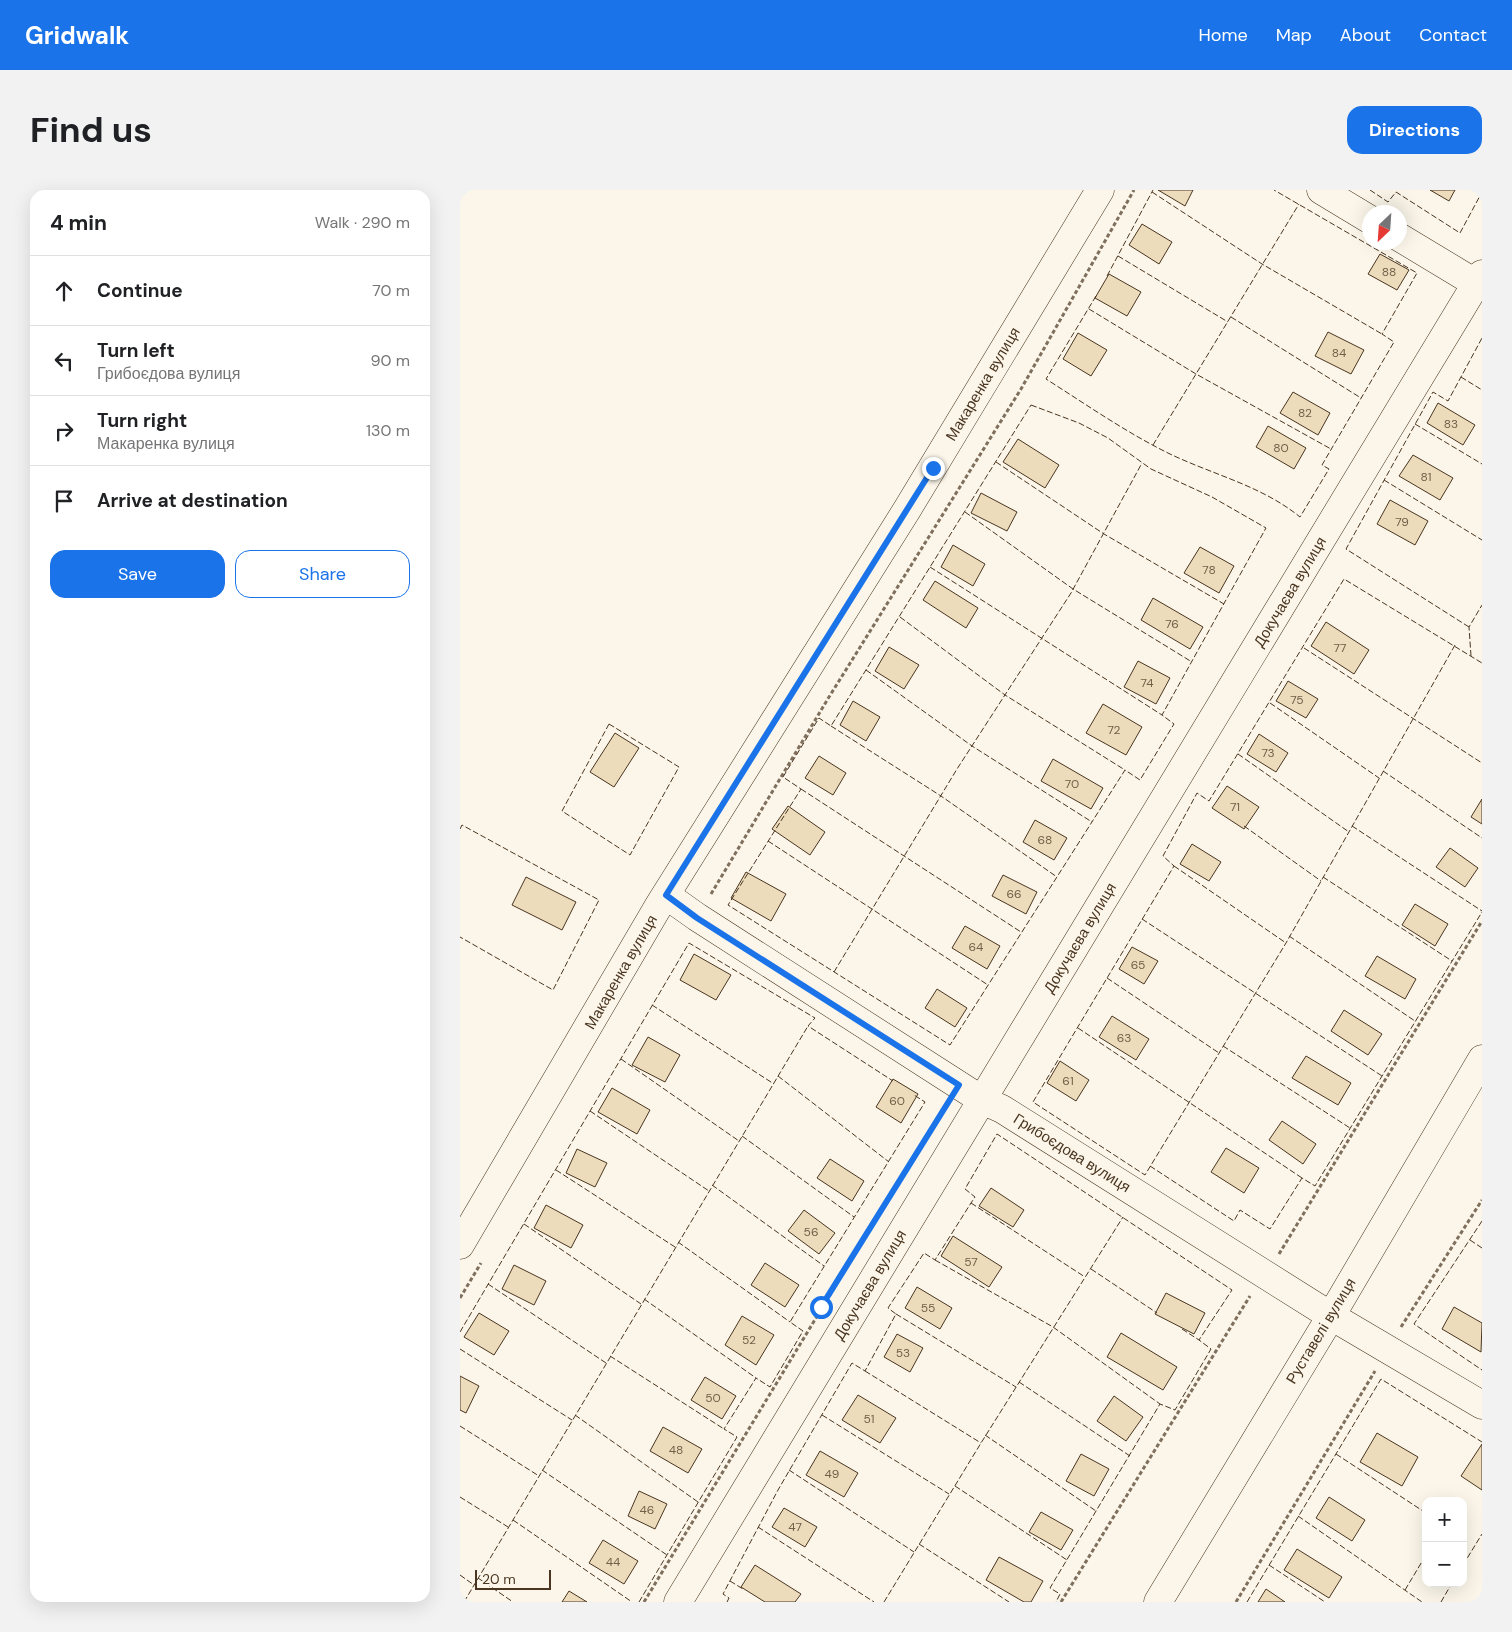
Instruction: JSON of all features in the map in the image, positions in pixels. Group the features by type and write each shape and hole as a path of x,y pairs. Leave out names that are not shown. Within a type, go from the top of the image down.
{"street":[{"name":"Макаренка вулиця","path":"460,1245 666,895 908,508 1100,190"},
{"path":"1321,190 1362,214"},
{"path":"1407,241 1480,282"},
{"name":"Докучаєва вулиця","path":"678,1602 1480,282"},
{"name":"Грибоєдова вулиця","path":"666,895 697,918 982,1100 1002,1109 1331,1316 1383,1357 1482,1405"},
{"name":"Руставелі вулиця","path":"1158,1602 1331,1316 1482,1059"}],"path":[{"path":"697,918 829,697 1022,389 1134,190"},
{"path":"1061,1602 1253,1292 1266,1275 1482,921"},
{"path":"1236,1602 1383,1357 1482,1200"},
{"path":"644,1602 883,1208"}],"building":[{"path":"1158,190 1193,190 1185,206"},
{"path":"1430,190 1455,190 1449,201"},
{"path":"1142,224 1172,242 1159,264 1129,245"},
{"path":"1380,254 1409,270 1397,290 1368,274"},
{"path":"1109,274 1141,292 1127,316 1095,298"},
{"path":"1328,332 1364,350 1351,374 1315,356"},
{"path":"1078,333 1107,350 1091,376 1063,359"},
{"path":"1293,392 1330,413 1318,435 1280,413"},
{"path":"1438,403 1475,425 1463,445 1427,423"},
{"path":"1268,426 1306,448 1294,469 1256,447"},
{"path":"1018,439 1059,465 1045,488 1003,462"},
{"path":"1413,455 1453,478 1440,500 1399,476"},
{"path":"981,493 1017,512 1007,531 971,513"},
{"path":"1390,500 1428,521 1415,545 1377,524"},
{"path":"953,545 985,564 973,586 941,567"},
{"path":"1200,547 1234,566 1219,593 1184,573"},
{"path":"935,581 978,608 966,628 923,600"},
{"path":"1153,598 1203,627 1190,649 1141,620"},
{"path":"1326,622 1369,650 1354,674 1311,646"},
{"path":"889,647 919,665 904,689 875,671"},
{"path":"1138,661 1170,678 1156,704 1124,687"},
{"path":"1288,681 1318,699 1306,718 1276,701"},
{"path":"853,701 880,717 866,741 840,725"},
{"path":"1103,704 1142,727 1126,755 1086,733"},
{"path":"615,733 639,748 614,787 590,772"},
{"path":"1259,734 1288,753 1276,772 1247,754"},
{"path":"819,756 846,773 833,795 805,778"},
{"path":"1053,759 1103,788 1091,809 1041,781"},
{"path":"1227,786 1259,807 1244,829 1212,808"},
{"path":"1482,799 1482,824 1471,817"},
{"path":"788,806 825,832 810,855 772,829"},
{"path":"1035,820 1067,838 1054,860 1023,842"},
{"path":"1192,844 1221,862 1209,881 1180,864"},
{"path":"1450,848 1478,868 1465,887 1436,867"},
{"path":"746,872 786,894 771,921 731,898"},
{"path":"1003,875 1037,892 1026,914 992,896"},
{"path":"526,877 576,902 562,930 512,905"},
{"path":"1415,904 1448,924 1435,946 1402,925"},
{"path":"965,926 1000,946 987,969 952,948"},
{"path":"1132,947 1158,961 1144,984 1119,969"},
{"path":"694,954 731,975 716,1000 680,980"},
{"path":"1377,956 1416,979 1405,999 1365,976"},
{"path":"937,989 967,1008 955,1027 925,1008"},
{"path":"1344,1010 1382,1034 1368,1055 1331,1031"},
{"path":"1112,1016 1149,1039 1136,1060 1099,1037"},
{"path":"648,1037 680,1055 665,1082 632,1065"},
{"path":"1306,1056 1351,1083 1338,1105 1292,1078"},
{"path":"1060,1061 1089,1080 1076,1101 1047,1083"},
{"path":"893,1079 918,1094 901,1123 876,1107"},
{"path":"612,1088 650,1110 637,1134 598,1112"},
{"path":"1282,1121 1316,1144 1303,1164 1269,1140"},
{"path":"1226,1148 1259,1168 1244,1193 1211,1172"},
{"path":"577,1149 607,1163 595,1187 566,1173"},
{"path":"830,1159 864,1181 852,1201 817,1178"},
{"path":"991,1188 1024,1210 1013,1227 979,1206"},
{"path":"546,1205 583,1225 571,1248 534,1228"},
{"path":"804,1210 835,1233 819,1254 788,1231"},
{"path":"953,1236 1002,1267 989,1287 941,1256"},
{"path":"765,1263 799,1285 785,1307 751,1285"},
{"path":"514,1265 546,1281 534,1305 502,1289"},
{"path":"917,1287 952,1308 940,1329 905,1308"},
{"path":"1166,1293 1205,1313 1194,1334 1155,1314"},
{"path":"1454,1307 1482,1323 1481,1352 1442,1329"},
{"path":"479,1313 509,1331 494,1355 464,1337"},
{"path":"742,1316 774,1335 756,1365 725,1345"},
{"path":"1121,1333 1177,1367 1163,1390 1107,1357"},
{"path":"897,1334 923,1348 910,1372 884,1357"},
{"path":"460,1376 479,1386 466,1413 460,1410"},
{"path":"705,1377 736,1396 722,1419 691,1400"},
{"path":"858,1395 896,1418 880,1443 842,1420"},
{"path":"1114,1396 1143,1417 1126,1441 1097,1421"},
{"path":"663,1427 702,1449 688,1473 650,1451"},
{"path":"1377,1433 1418,1457 1402,1486 1360,1462"},
{"path":"1482,1444 1482,1490 1461,1476"},
{"path":"820,1451 858,1473 844,1497 806,1475"},
{"path":"1081,1454 1109,1469 1094,1496 1066,1481"},
{"path":"639,1491 667,1504 655,1529 628,1516"},
{"path":"1329,1497 1365,1520 1352,1541 1316,1518"},
{"path":"784,1508 817,1527 805,1547 772,1527"},
{"path":"1041,1512 1073,1530 1061,1550 1029,1532"},
{"path":"603,1540 638,1561 624,1584 589,1563"},
{"path":"1297,1549 1342,1577 1329,1598 1284,1570"},
{"path":"999,1557 1043,1581 1031,1602 1024,1602 986,1580"},
{"path":"755,1565 801,1594 795,1602 765,1602 741,1587"},
{"path":"1266,1589 1285,1602 1258,1602"},
{"path":"569,1591 587,1602 562,1602"}],"fence":[{"path":"1107,276 1153,190"},
{"path":"1096,296 1046,379 1154,446 1254,489 1285,506 1300,517 1329,469 1322,465 1394,342 1382,334 1417,273 1274,190"},
{"path":"1370,190 1388,202 1396,192 1460,233 1482,192"},
{"path":"1152,192 1262,264 1382,334"},
{"path":"1153,445 1299,204"},
{"path":"1118,256 1228,322"},
{"path":"1089,309 1196,374 1331,449"},
{"path":"1231,317 1361,398"},
{"path":"1469,627 1346,549 1433,392 1448,401 1482,338"},
{"path":"1461,377 1482,390"},
{"path":"1031,405 1079,423 1108,438 1151,469 1212,497 1266,528 1162,715 1174,724 1140,780 1125,770 950,1045 728,905 801,789 783,777 819,718 831,726 1031,405"},
{"path":"1415,424 1482,464"},
{"path":"996,462 1104,534 1224,604"},
{"path":"834,972 957,769 1071,593 1142,463"},
{"path":"1384,480 1482,540"},
{"path":"965,512 1073,589 1192,662"},
{"path":"930,567 1162,715"},
{"path":"1455,645 1286,943 1145,1175 1033,1102 1174,866 1163,856 1197,793 1209,801 1344,579 1482,663"},
{"path":"1471,656 1469,627 1482,605"},
{"path":"900,617 1005,695 1125,770"},
{"path":"1304,648 1482,763"},
{"path":"866,670 972,746 1092,822"},
{"path":"1270,703 1379,778"},
{"path":"609,724 679,767 630,855 562,811 609,724"},
{"path":"831,726 941,796 1057,877"},
{"path":"1238,754 1349,832"},
{"path":"1383,771 1482,838"},
{"path":"801,789 1021,932"},
{"path":"460,829 462,825 599,900 553,990 460,937"},
{"path":"1244,826 1321,881"},
{"path":"1352,826 1482,911"},
{"path":"768,841 988,985"},
{"path":"1174,866 1286,943"},
{"path":"1323,877 1452,961"},
{"path":"1150,1166 1234,1221 1240,1210 1270,1229 1302,1178 1315,1186 1482,912"},
{"path":"1142,919 1382,1076"},
{"path":"1289,936 1415,1021"},
{"path":"460,1332 689,943 815,1018 808,1026 893,1081"},
{"path":"1107,978 1219,1053"},
{"path":"652,1005 774,1084"},
{"path":"464,1602 808,1026"},
{"path":"1078,1028 1302,1178"},
{"path":"1223,1046 1350,1128"},
{"path":"621,1059 739,1141"},
{"path":"778,1076 889,1162"},
{"path":"639,1602 737,1437 724,1429 756,1378 770,1387 803,1331 790,1322 925,1102 914,1095"},
{"path":"590,1111 709,1191"},
{"path":"727,1602 729,1598 723,1594 778,1490 852,1363 865,1371 896,1314 888,1308 924,1253 935,1260 975,1197 965,1189 997,1134 1232,1290 1199,1340 1211,1349 1175,1410 1160,1404 1050,1588 1060,1594 1056,1602"},
{"path":"742,1136 854,1217"},
{"path":"556,1170 675,1247"},
{"path":"712,1185 824,1266"},
{"path":"971,1203 1085,1277"},
{"path":"884,1602 1123,1217"},
{"path":"1482,1221 1414,1324 1482,1370"},
{"path":"524,1224 641,1304"},
{"path":"1470,1240 1482,1248"},
{"path":"678,1242 790,1322"},
{"path":"935,1260 1053,1327 1160,1404"},
{"path":"1091,1269 1157,1313"},
{"path":"488,1284 606,1363"},
{"path":"644,1299 756,1378"},
{"path":"896,1314 1016,1387"},
{"path":"1182,1329 1199,1340"},
{"path":"460,1349 572,1420"},
{"path":"610,1356 724,1429"},
{"path":"865,1371 981,1443"},
{"path":"1247,1602 1381,1379 1482,1442"},
{"path":"1019,1382 1130,1456"},
{"path":"575,1415 698,1502"},
{"path":"822,1415 949,1494"},
{"path":"460,1426 539,1476"},
{"path":"985,1435 1096,1511"},
{"path":"1336,1454 1422,1510"},
{"path":"542,1470 667,1555"},
{"path":"789,1470 914,1552"},
{"path":"955,1486 1067,1560"},
{"path":"460,1497 508,1527"},
{"path":"1298,1516 1422,1602"},
{"path":"513,1520 632,1602"},
{"path":"758,1527 874,1602"},
{"path":"1467,1558 1482,1534"},
{"path":"919,1544 1009,1602"},
{"path":"1405,1590 1422,1562"},
{"path":"1269,1565 1325,1602"},
{"path":"460,1575 474,1585"},
{"path":"478,1578 513,1602"},
{"path":"730,1581 743,1589"},
{"path":"1441,1602 1450,1587"}],"route":[{"path":"821,1307 959,1085 697,918 666,895 933,468"}]}
